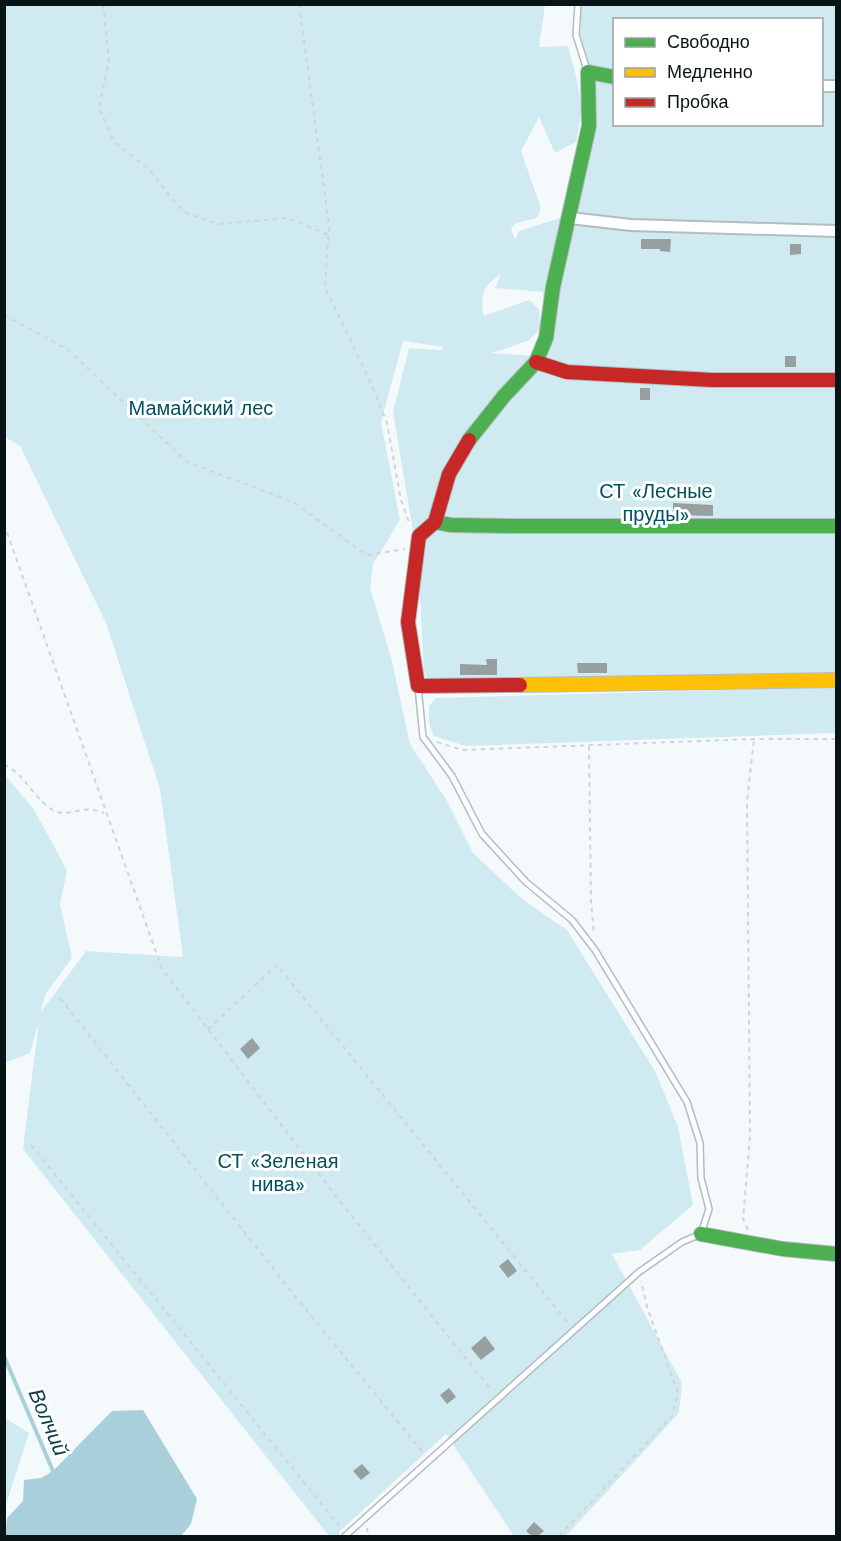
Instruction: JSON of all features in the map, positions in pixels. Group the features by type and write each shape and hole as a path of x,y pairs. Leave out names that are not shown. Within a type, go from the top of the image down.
{"street":[{"path":"613,77 588,72 589,126 553,287 546,339 536,362 504,396 467,444 448,474 435,522 417,542 408,621 418,686 837,680"},
{"path":"570,218 631,225 837,231"},
{"path":"536,362 567,372 712,380 837,380"},
{"path":"435,522 451,525 508,526 837,526"},
{"path":"701,1234 783,1249 837,1254"}],"lane":[{"path":"578,4 576,35 588,72"},
{"path":"346,1536 573,1329 639,1272 682,1242 701,1234 709,1209 701,1178 700,1143 687,1102 595,950 572,920 526,882 482,834 452,776 423,737 418,686"}],"path":[{"path":"103,4 109,60 99,108 114,142 150,170 186,213 218,224 288,218 328,235"},
{"path":"4,315 67,349 188,462 292,502 367,555 417,542 401,500 387,423 379,401 325,287 329,225 299,4"},
{"path":"4,524 162,969 334,1195 499,1398"},
{"path":"423,737 462,750 754,739 837,740"},
{"path":"753,1244 743,1219 750,1137 747,801 754,739"},
{"path":"589,746 591,902 595,950"},
{"path":"4,765 14,768 47,805 58,812 93,808 106,814"},
{"path":"208,1029 277,965 573,1329"},
{"path":"60,998 290,1290 430,1461"},
{"path":"31,1145 346,1536"},
{"path":"559,1536 672,1416 678,1393 648,1310 639,1272"}],"green space":[{"path":"5,5 545,5 539,47 568,46 582,109 576,142 555,153 539,117 521,151 541,208 537,218 516,223 511,229 515,240 519,231 576,213 590,68 580,35 581,5 836,5 836,678 432,691 424,671 418,561 393,412 409,348 441,350 443,347 403,341 381,422 400,520 373,564 370,588 391,657 410,744 447,801 473,853 522,899 567,930 656,1073 678,1127 693,1205 640,1250 612,1254 682,1383 679,1413 566,1536 514,1536 446,1434 339,1532 339,1536 329,1536 23,1149 39,1021 30,1053 5,1063 4,774 33,808 67,870 60,904 72,958 45,995 41,1012 86,951 183,957 160,789 106,623 20,446 5,437","holes":["501,274 495,288 543,292 547,357 490,353 529,340 540,329 539,309 529,300 484,316 482,303 484,292 490,282"]},
{"path":"836,687 836,733 466,746 434,736 429,724 429,706 436,698"},
{"path":"5,1418 29,1433 5,1508"}],"shaded area":[{"path":"143,1410 197,1499 191,1524 181,1536 5,1536 7,1518 23,1501 24,1480 41,1478 53,1471 112,1411"}],"building":[{"path":"641,239 671,239 670,252 660,251 660,249 641,249"},
{"path":"790,244 801,244 801,254 790,255"},
{"path":"785,356 796,356 796,367 785,367"},
{"path":"640,388 650,388 650,400 640,400"},
{"path":"673,503 713,505 713,516 673,515"},
{"path":"486,659 497,659 497,675 460,675 460,664 487,665"},
{"path":"577,663 607,663 607,673 578,673"},
{"path":"252,1038 260,1048 248,1059 240,1049"},
{"path":"508,1259 517,1271 508,1278 499,1266"},
{"path":"485,1336 495,1349 481,1360 471,1348"},
{"path":"449,1388 456,1397 447,1404 440,1395"},
{"path":"362,1464 370,1473 361,1480 353,1471"},
{"path":"534,1522 544,1531 538,1536 532,1536 526,1531"}],"waterway":[{"name":"Волчий","path":"4,1356 53,1471 52,1474"}],"traffic: fast":[{"path":"469,440 504,396 536,362 546,338 553,287 589,126 588,72 613,77"},
{"path":"435,522 451,525 508,526 836,526"},
{"path":"701,1234 783,1249 836,1254"}],"traffic: slow":[{"path":"520,685 836,680"}],"traffic: jam":[{"path":"536,362 567,372 712,380 836,380"},
{"path":"469,440 449,474 435,522 419,536 408,622 418,686 520,685"}],"park label":[{"name":"Мамайский лес","path":"201,408"},
{"name":"СТ «Лесные пруды»","path":"656,502"},
{"name":"СТ «Зеленая нива»","path":"278,1172"}]}
